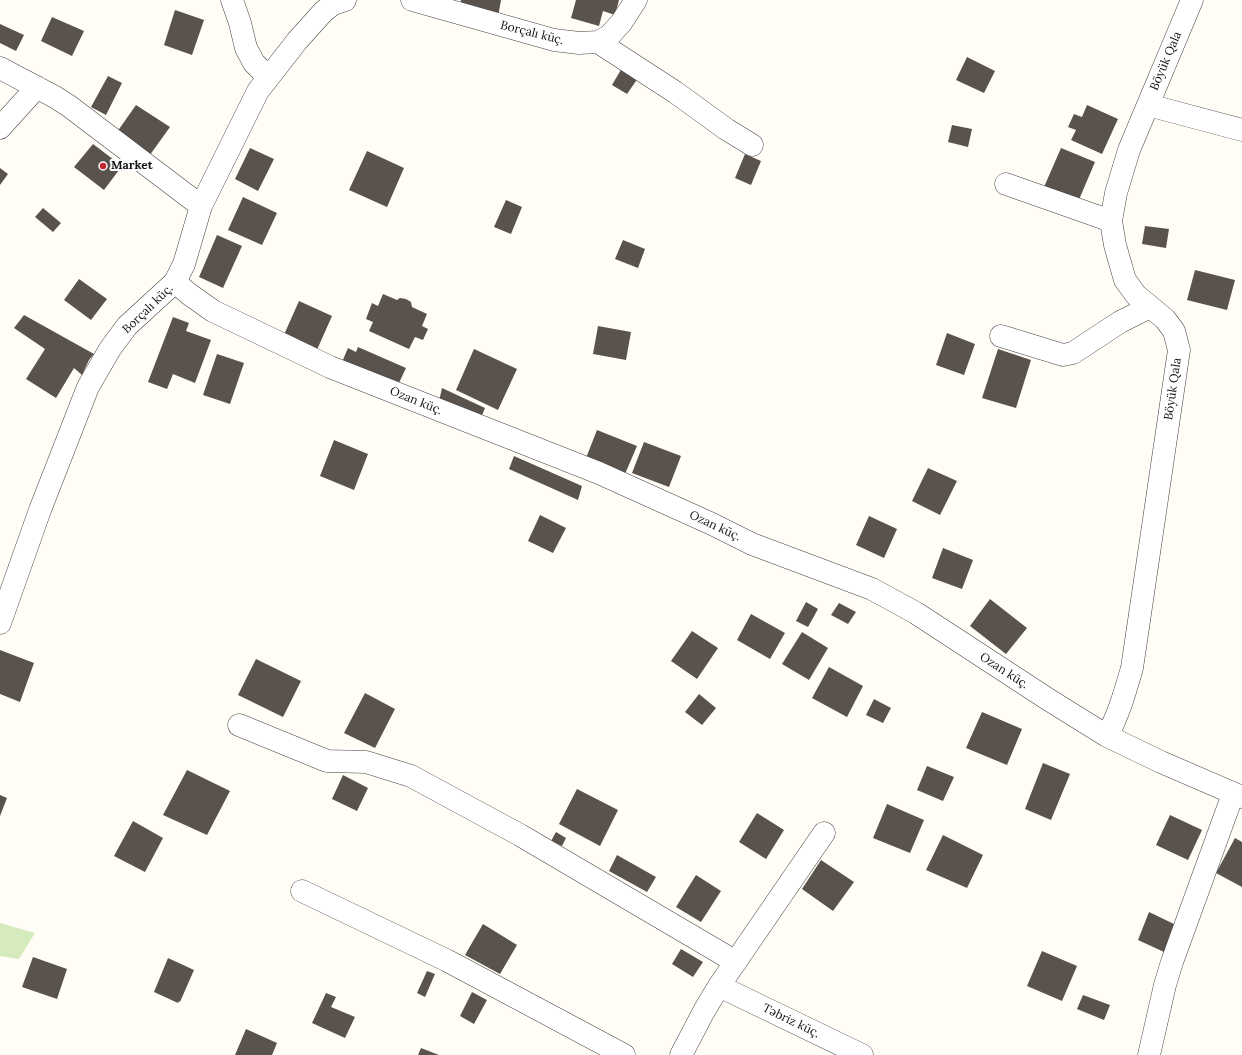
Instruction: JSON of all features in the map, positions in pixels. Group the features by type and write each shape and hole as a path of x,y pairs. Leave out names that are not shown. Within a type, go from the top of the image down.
{"street":[{"path":"232,0 240,23 246,48 254,64 268,76"},
{"name":"Borçalı küç.","path":"0,623 40,510 88,388 110,349 127,326 176,282 184,264 200,206 258,91 268,76 297,41 324,12 333,4 345,0"},
{"name":"Borçalı küç.","path":"412,0 554,40 579,43 598,42"},
{"path":"636,0 621,23 609,36 598,42 675,92 726,129 752,145"},
{"name":"Böyük Qala","path":"1107,736 1116,719 1132,668 1179,350 1174,332 1165,319 1136,295 1125,280 1115,245 1112,221 1116,193 1127,157 1192,0"},
{"path":"0,68 37,87 69,106 200,206"},
{"path":"0,128 37,87"},
{"path":"1148,105 1242,130"},
{"path":"1006,184 1112,221"},
{"name":"Ozan küç.","path":"176,282 189,294 213,311 330,367 599,473 712,524 752,544 872,589 916,613 1107,736 1238,796"},
{"path":"1001,336 1063,355 1073,353 1120,322 1150,308"},
{"path":"239,725 327,761 366,762 411,776 520,835 736,962"},
{"path":"1149,1055 1165,985 1172,962 1238,796"},
{"path":"681,1055 719,986 824,833"},
{"path":"302,891 446,960 624,1055"},
{"name":"Təbriz küç.","path":"719,986 862,1055"}],"green space":[{"path":"0,923 35,933 19,959 0,956"}],"building":[{"path":"461,0 501,0 498,17 460,7"},
{"path":"576,0 619,0 615,15 603,11 599,26 571,18"},
{"path":"175,10 204,20 192,55 164,45"},
{"path":"52,17 84,31 72,56 41,41"},
{"path":"0,24 24,35 16,51 0,43"},
{"path":"967,57 995,71 984,93 956,80"},
{"path":"622,68 638,78 627,94 612,85"},
{"path":"108,76 122,83 106,115 91,107"},
{"path":"136,105 170,127 147,159 117,132"},
{"path":"1087,105 1118,119 1102,154 1071,140 1076,130 1068,127 1074,114 1082,117"},
{"path":"952,125 972,129 968,147 948,142"},
{"path":"93,144 122,166 104,190 74,167"},
{"path":"250,148 274,159 258,191 235,179"},
{"path":"1061,148 1095,162 1078,202 1044,187"},
{"path":"367,151 404,168 387,207 349,190"},
{"path":"745,154 761,161 751,185 735,178"},
{"path":"0,168 8,174 0,185"},
{"path":"243,197 277,213 262,245 228,230"},
{"path":"506,200 522,207 511,234 494,227"},
{"path":"43,208 61,223 53,232 35,217"},
{"path":"1145,226 1169,229 1166,248 1142,244"},
{"path":"217,235 242,246 223,288 199,277"},
{"path":"623,240 645,249 638,268 615,259"},
{"path":"1195,270 1235,280 1227,310 1187,300"},
{"path":"79,279 107,299 91,320 64,300"},
{"path":"383,294 397,300 400,298 406,299 411,302 412,307 427,314 422,326 428,329 423,340 415,337 409,349 369,331 373,322 366,319 372,303 378,306"},
{"path":"299,301 332,316 316,352 283,337"},
{"path":"24,315 94,354 89,360 82,375 74,368 56,398 26,379 45,349 14,328"},
{"path":"173,317 189,323 186,331 211,340 195,383 173,374 167,389 148,382"},
{"path":"598,326 631,332 626,360 593,354"},
{"path":"947,333 975,344 964,375 936,365"},
{"path":"358,347 406,368 398,385 342,362 348,348 356,352"},
{"path":"474,349 517,369 498,410 456,390"},
{"path":"998,349 1031,360 1016,408 982,398"},
{"path":"217,354 244,363 230,404 203,395"},
{"path":"442,388 485,408 480,420 439,401"},
{"path":"597,430 637,446 625,474 586,458"},
{"path":"334,440 368,454 354,490 320,476"},
{"path":"644,442 681,456 669,487 632,473"},
{"path":"514,456 582,486 578,500 509,469"},
{"path":"928,468 957,481 940,515 912,501"},
{"path":"540,515 566,528 553,553 528,541"},
{"path":"869,516 897,529 884,558 856,545"},
{"path":"943,548 973,560 962,589 932,578"},
{"path":"990,599 1027,628 1006,654 970,626"},
{"path":"806,602 818,609 808,627 796,621"},
{"path":"839,603 856,612 848,624 831,615"},
{"path":"751,614 785,633 770,659 737,640"},
{"path":"692,631 718,648 697,679 671,661"},
{"path":"802,632 828,648 809,680 782,664"},
{"path":"0,650 34,663 20,702 0,694"},
{"path":"256,659 301,681 283,717 238,695"},
{"path":"829,667 863,686 847,717 812,698"},
{"path":"365,693 395,709 375,748 344,733"},
{"path":"699,694 716,708 702,725 685,712"},
{"path":"874,699 891,708 883,723 866,715"},
{"path":"982,712 1022,729 1007,765 966,748"},
{"path":"1043,763 1070,774 1051,820 1025,809"},
{"path":"927,766 954,777 943,801 917,790"},
{"path":"187,770 230,791 207,835 163,815"},
{"path":"343,775 368,788 357,811 332,799"},
{"path":"577,789 618,810 600,846 559,824"},
{"path":"0,795 7,798 0,816"},
{"path":"887,804 924,820 910,853 873,838"},
{"path":"757,813 784,830 766,859 739,842"},
{"path":"1170,815 1202,830 1188,860 1156,845"},
{"path":"133,821 163,838 145,872 114,856"},
{"path":"556,832 566,838 562,846 551,841"},
{"path":"943,835 983,855 967,888 926,870"},
{"path":"1235,838 1242,842 1242,887 1216,873"},
{"path":"617,855 656,877 647,892 609,871"},
{"path":"821,860 854,882 833,911 802,889"},
{"path":"696,875 721,891 701,922 676,907"},
{"path":"1149,912 1174,924 1164,952 1138,940"},
{"path":"483,924 517,945 500,974 465,955"},
{"path":"681,949 703,962 693,977 672,964"},
{"path":"1042,951 1077,966 1062,1001 1027,986"},
{"path":"33,957 67,969 57,999 22,987"},
{"path":"168,958 194,970 180,1002 179,1001 178,1003 154,992"},
{"path":"427,971 435,974 425,997 417,993"},
{"path":"472,992 487,1000 474,1024 460,1016"},
{"path":"326,993 336,997 331,1007 355,1017 345,1038 312,1023"},
{"path":"1083,995 1110,1005 1104,1020 1077,1009"},
{"path":"246,1029 277,1043 272,1055 235,1055"},
{"path":"421,1048 439,1055 418,1055"}],"place":[{"name":"Market","path":"103,166"}]}
